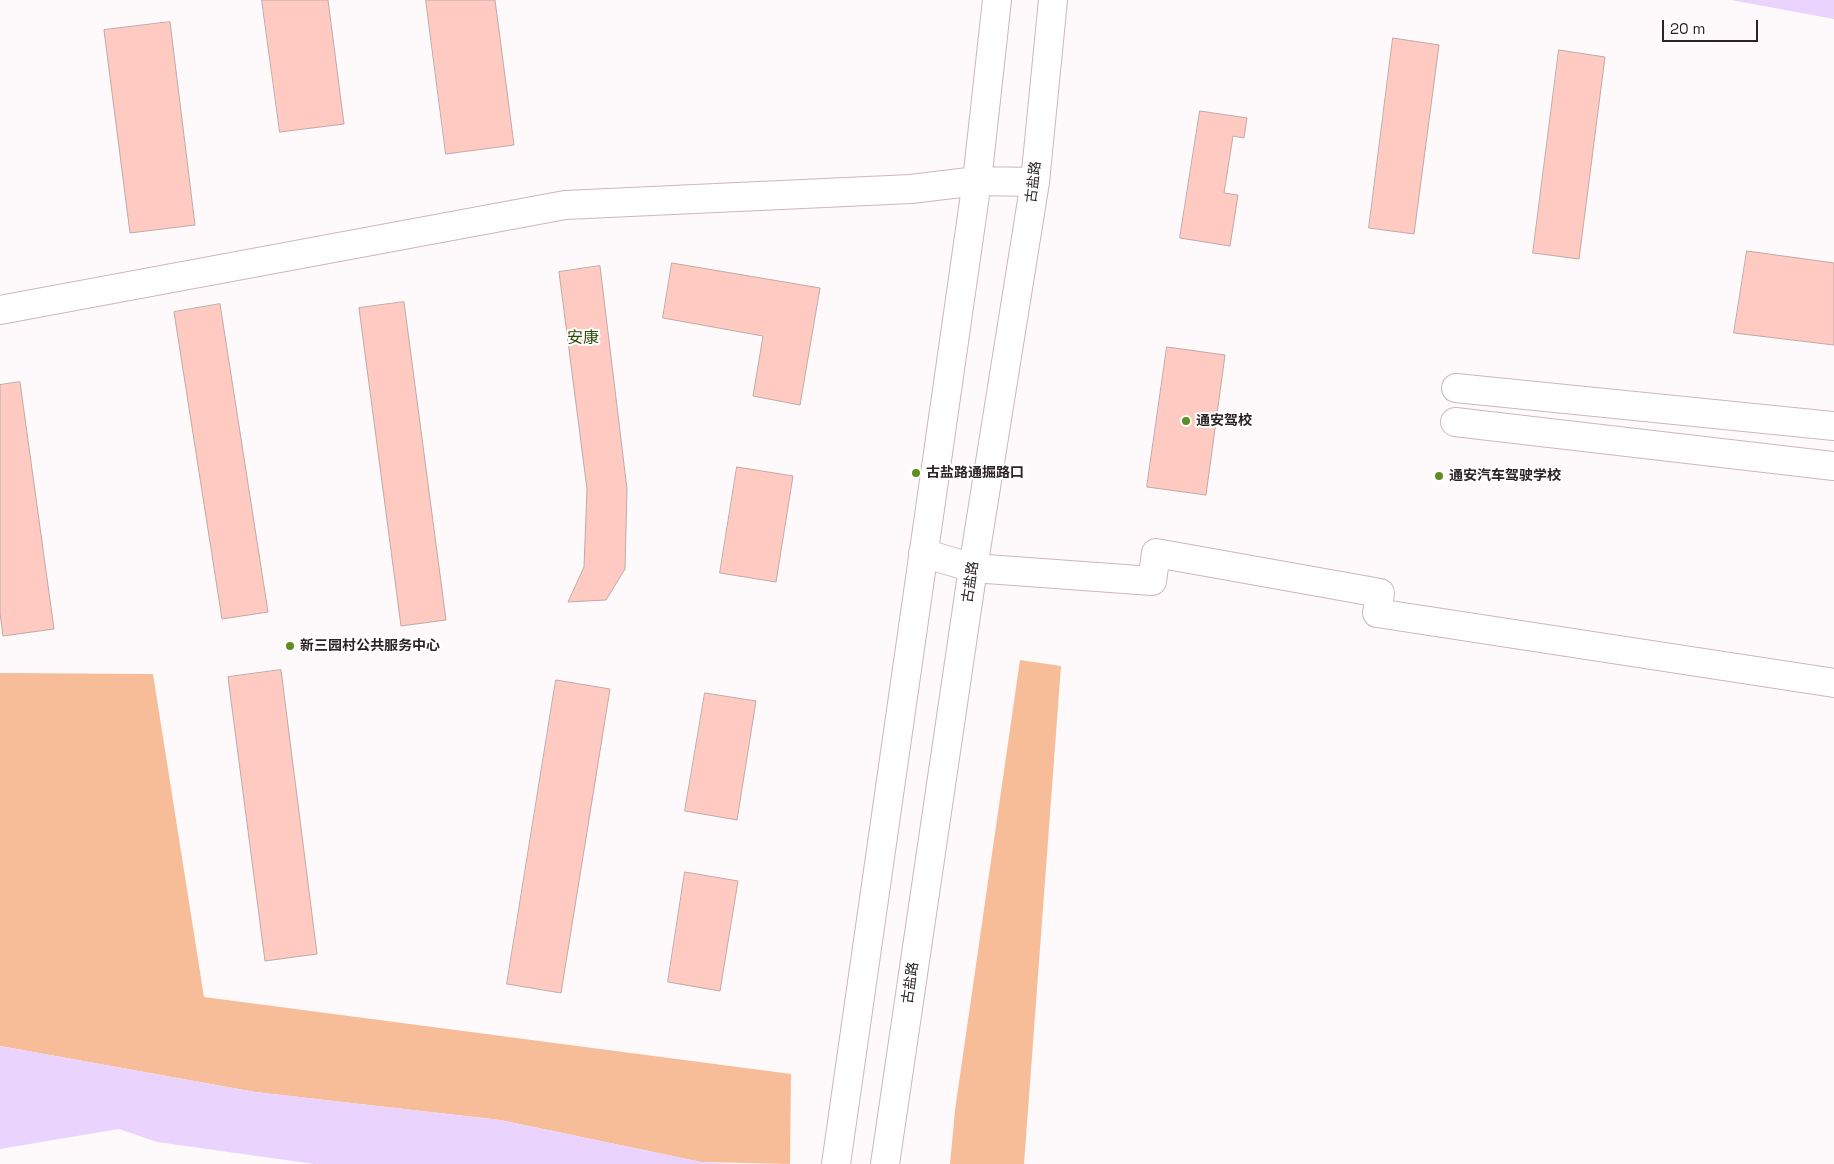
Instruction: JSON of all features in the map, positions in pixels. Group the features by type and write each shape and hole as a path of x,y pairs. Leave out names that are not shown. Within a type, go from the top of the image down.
{"street":[{"path":"837,1152 977,181 997,0"},
{"name":"古盐路","path":"886,1156 973,568 1035,182 1053,0"},
{"path":"0,310 565,205 911,189 977,181 1035,182"},
{"path":"1456,388 1834,426"},
{"path":"1455,422 1834,466"},
{"path":"923,553 973,568 1152,581 1156,553 1380,593 1377,613 1695,660 1834,683"}],"shaded area":[{"path":"1731,0 1834,0 1834,19"},
{"path":"1020,660 1061,666 1024,1164 950,1164 955,1110"},
{"path":"0,673 153,674 204,997 791,1074 790,1164 701,1162 500,1120 255,1092 0,1046"},
{"path":"0,1046 255,1092 500,1120 701,1162 731,1164 314,1164 157,1142 119,1129 0,1149"}],"building":[{"path":"262,0 328,0 344,124 280,132"},
{"path":"426,0 495,0 514,145 446,154"},
{"path":"170,22 195,225 130,233 104,30"},
{"path":"1393,38 1439,45 1414,234 1369,228"},
{"path":"1559,50 1605,57 1579,259 1533,253"},
{"path":"1200,111 1247,118 1244,138 1233,136 1224,193 1238,195 1230,246 1180,238"},
{"path":"1747,251 1834,263 1834,345 1734,333"},
{"path":"672,263 820,288 800,405 753,396 763,336 663,318"},
{"path":"600,266 627,489 625,569 606,600 568,602 584,567 587,489 559,272"},
{"path":"404,302 446,620 401,626 359,308"},
{"path":"220,304 268,612 222,619 174,312"},
{"name":"通安驾校","path":"1167,347 1225,355 1206,495 1147,487"},
{"path":"20,382 54,629 3,636 0,613 0,385"},
{"path":"737,467 793,476 776,582 720,573"},
{"path":"281,670 317,954 265,961 228,677"},
{"path":"556,680 610,689 561,993 507,984"},
{"path":"705,693 756,701 737,820 685,811"},
{"path":"685,872 738,881 720,991 668,982"}],"place":[{"name":"通安驾校","path":"1186,421"},
{"name":"古盐路通掘路口","path":"916,473"},
{"name":"通安汽车驾驶学校","path":"1439,476"},
{"name":"新三园村公共服务中心","path":"290,646"}],"district":[{"name":"安康","path":"583,339"}]}
